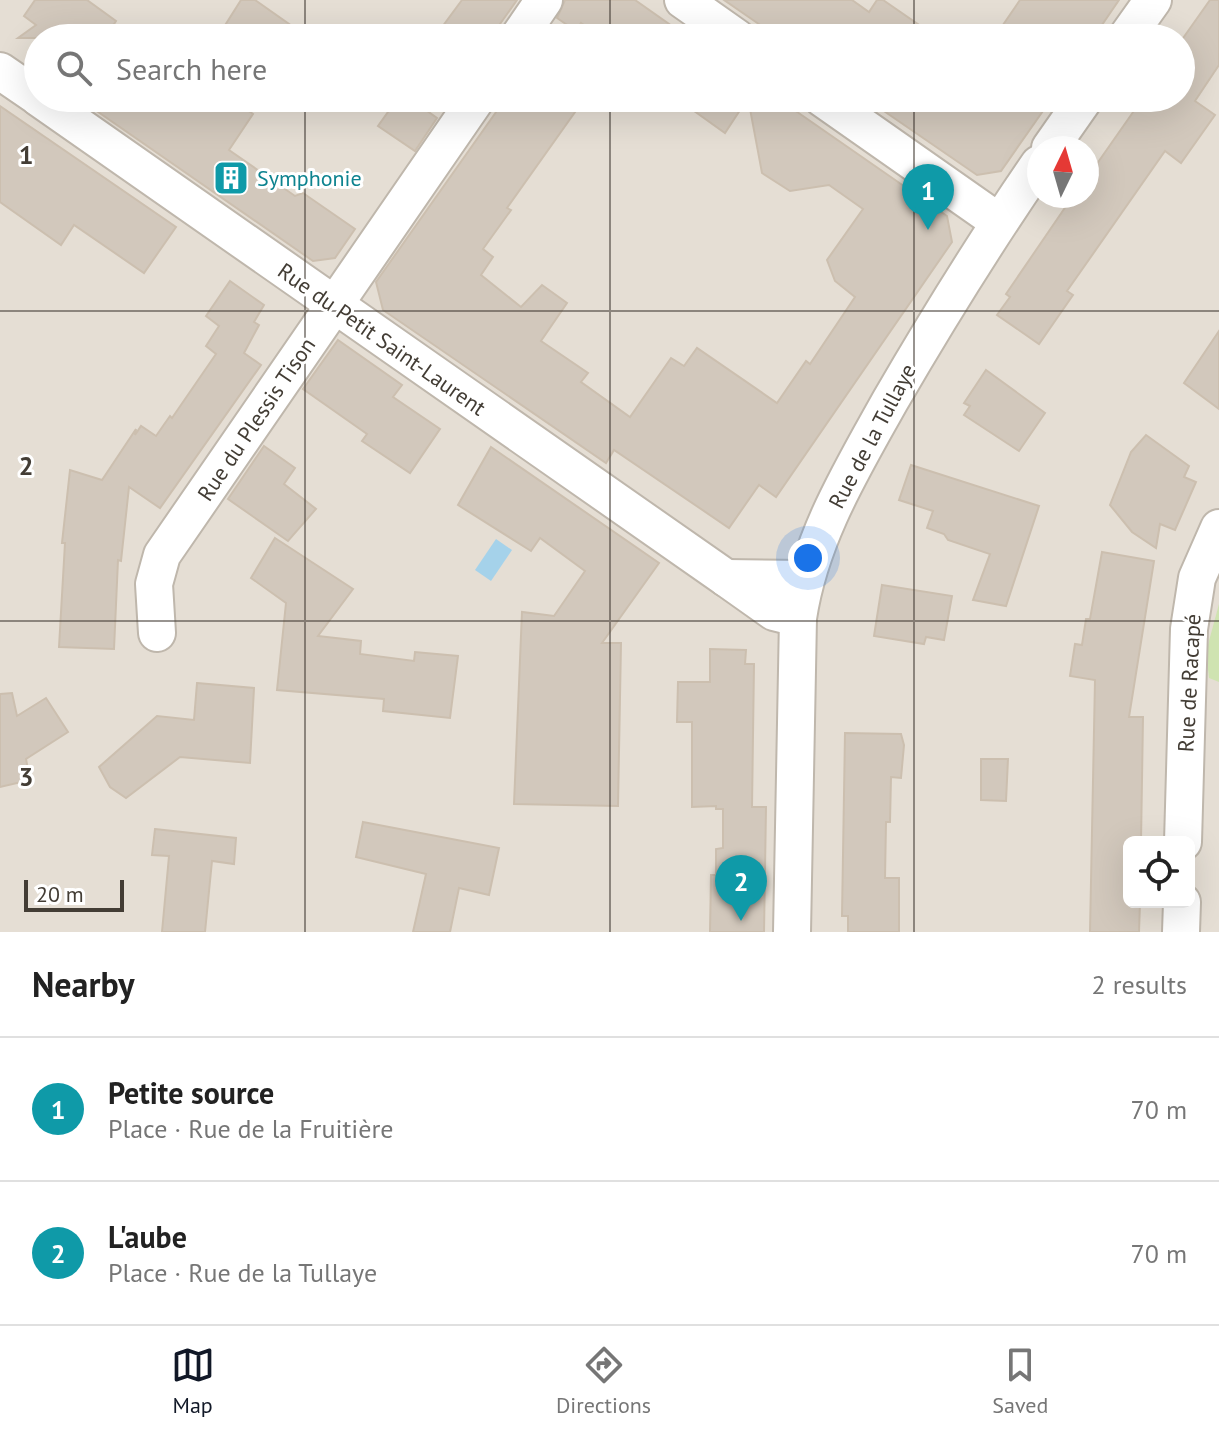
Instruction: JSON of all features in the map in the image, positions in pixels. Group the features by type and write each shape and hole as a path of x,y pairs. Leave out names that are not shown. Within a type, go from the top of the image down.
{"street":[{"path":"528,24 544,0"},
{"path":"683,0 717,24"},
{"path":"1136,24 1153,0"},
{"name":"Rue du Petit Saint-Laurent","path":"0,71 24,88"},
{"name":"Rue du Petit Saint-Laurent","path":"58,112 774,612 798,618"},
{"name":"Rue du Plessis Tison","path":"157,633 154,584 162,555 467,112"},
{"path":"842,112 999,222"},
{"path":"1058,136 1075,112"},
{"name":"Rue de la Tullaye","path":"792,932 798,618 804,579 844,482 951,295 1027,181"},
{"name":"Rue de Racapé","path":"1183,836 1189,629 1197,578 1219,528"},
{"path":"726,578 804,579"},
{"path":"1181,932 1182,908"}],"shaded area":[{"path":"0,0 1219,0 1219,932 0,932"}],"green space":[{"path":"1219,604 1219,682 1209,678 1206,652"}],"water":[{"path":"496,539 512,550 491,581 475,570"}],"building":[{"path":"35,0 87,0 116,21 114,24 35,24 24,16"},
{"path":"241,0 255,0 289,24 226,24"},
{"path":"462,0 517,0 500,24 444,24"},
{"path":"565,0 635,0 669,24 566,24 557,18"},
{"path":"724,0 852,0 869,12 877,0 883,0 918,24 759,24"},
{"path":"1020,0 1119,0 1103,24 1004,24"},
{"path":"1210,0 1219,0 1219,65 1195,101 1195,24"},
{"path":"1195,101 1215,115 1181,163 1165,151 1067,291 1073,295 1039,344 997,315 1010,297 1006,294 1065,208 1099,208 1099,161 1133,112 1195,112"},
{"path":"0,106 176,227 144,273 74,225 61,245 0,202"},
{"path":"98,112 250,112 253,114 229,150 295,196 303,193 355,229 335,258 313,261"},
{"path":"388,112 429,112 437,118 415,151 378,126"},
{"path":"496,112 575,112 507,208 511,210 483,249 493,257 481,275 521,307 542,285 567,303 541,341 588,373 581,382 630,417 671,358 684,366 697,348 777,403 806,361 810,364 855,297 835,281 827,260 863,209 829,185 790,191 762,173 751,112 797,112 947,216 952,242 776,497 759,485 729,528 614,450 606,463 383,310 376,282"},
{"path":"696,112 739,112 725,133"},
{"path":"885,112 1042,112 1001,171 977,175"},
{"path":"230,281 264,305 254,322 259,325 244,353 261,365 160,508 129,487 121,561 118,560 114,649 59,647 65,543 62,543 70,470 102,480 136,429 135,435 141,426 156,436 170,416 172,418 216,354 206,346 219,326 206,316"},
{"path":"1219,331 1219,409 1184,383"},
{"path":"338,340 402,385 393,397 440,429 410,473 362,441 367,434 303,389"},
{"path":"986,370 1045,413 1019,451 964,415 970,406 964,403"},
{"path":"1146,435 1189,466 1184,477 1196,482 1175,530 1160,524 1156,548 1132,532 1110,505 1131,452"},
{"path":"264,446 295,468 284,484 316,509 288,541 228,499"},
{"path":"491,447 659,563 602,643 621,643 618,806 514,804 522,612 554,616 585,571 540,538 531,551 458,505"},
{"path":"911,465 1039,506 1006,606 973,600 990,554 948,540 944,534 927,528 933,511 899,500"},
{"path":"275,538 353,589 318,636 361,641 360,654 414,661 415,652 458,656 450,718 383,711 384,699 277,690 286,603 251,578"},
{"path":"1102,552 1154,561 1129,717 1143,717 1141,836 1123,836 1123,908 1140,908 1139,932 1090,932 1095,680 1070,676 1075,644 1082,645 1086,619 1090,619"},
{"path":"882,585 952,596 944,640 926,637 924,644 874,636"},
{"path":"710,649 746,650 745,664 754,664 752,807 766,807 764,932 710,932 711,875 716,875 716,849 723,848 723,809 716,809 716,806 692,807 692,722 677,722 678,682 710,682"},
{"path":"197,683 254,688 250,763 180,757 126,798 110,787 99,767 157,716 194,720"},
{"path":"12,693 17,716 46,698 68,732 26,759 30,780 0,787 0,694"},
{"path":"845,733 901,734 904,745 901,778 891,777 890,822 886,822 885,878 899,878 899,932 848,932 848,916 842,916"},
{"path":"981,759 1008,759 1006,801 981,800"},
{"path":"363,822 499,848 489,895 459,888 450,932 413,932 426,874 356,857"},
{"path":"155,829 236,838 234,864 212,861 205,932 162,932 169,856 152,855"}],"place":[{"name":"Symphonie","path":"231,178"},
{"name":"Petite source","path":"928,230"},
{"name":"L'aube","path":"741,921"}]}
